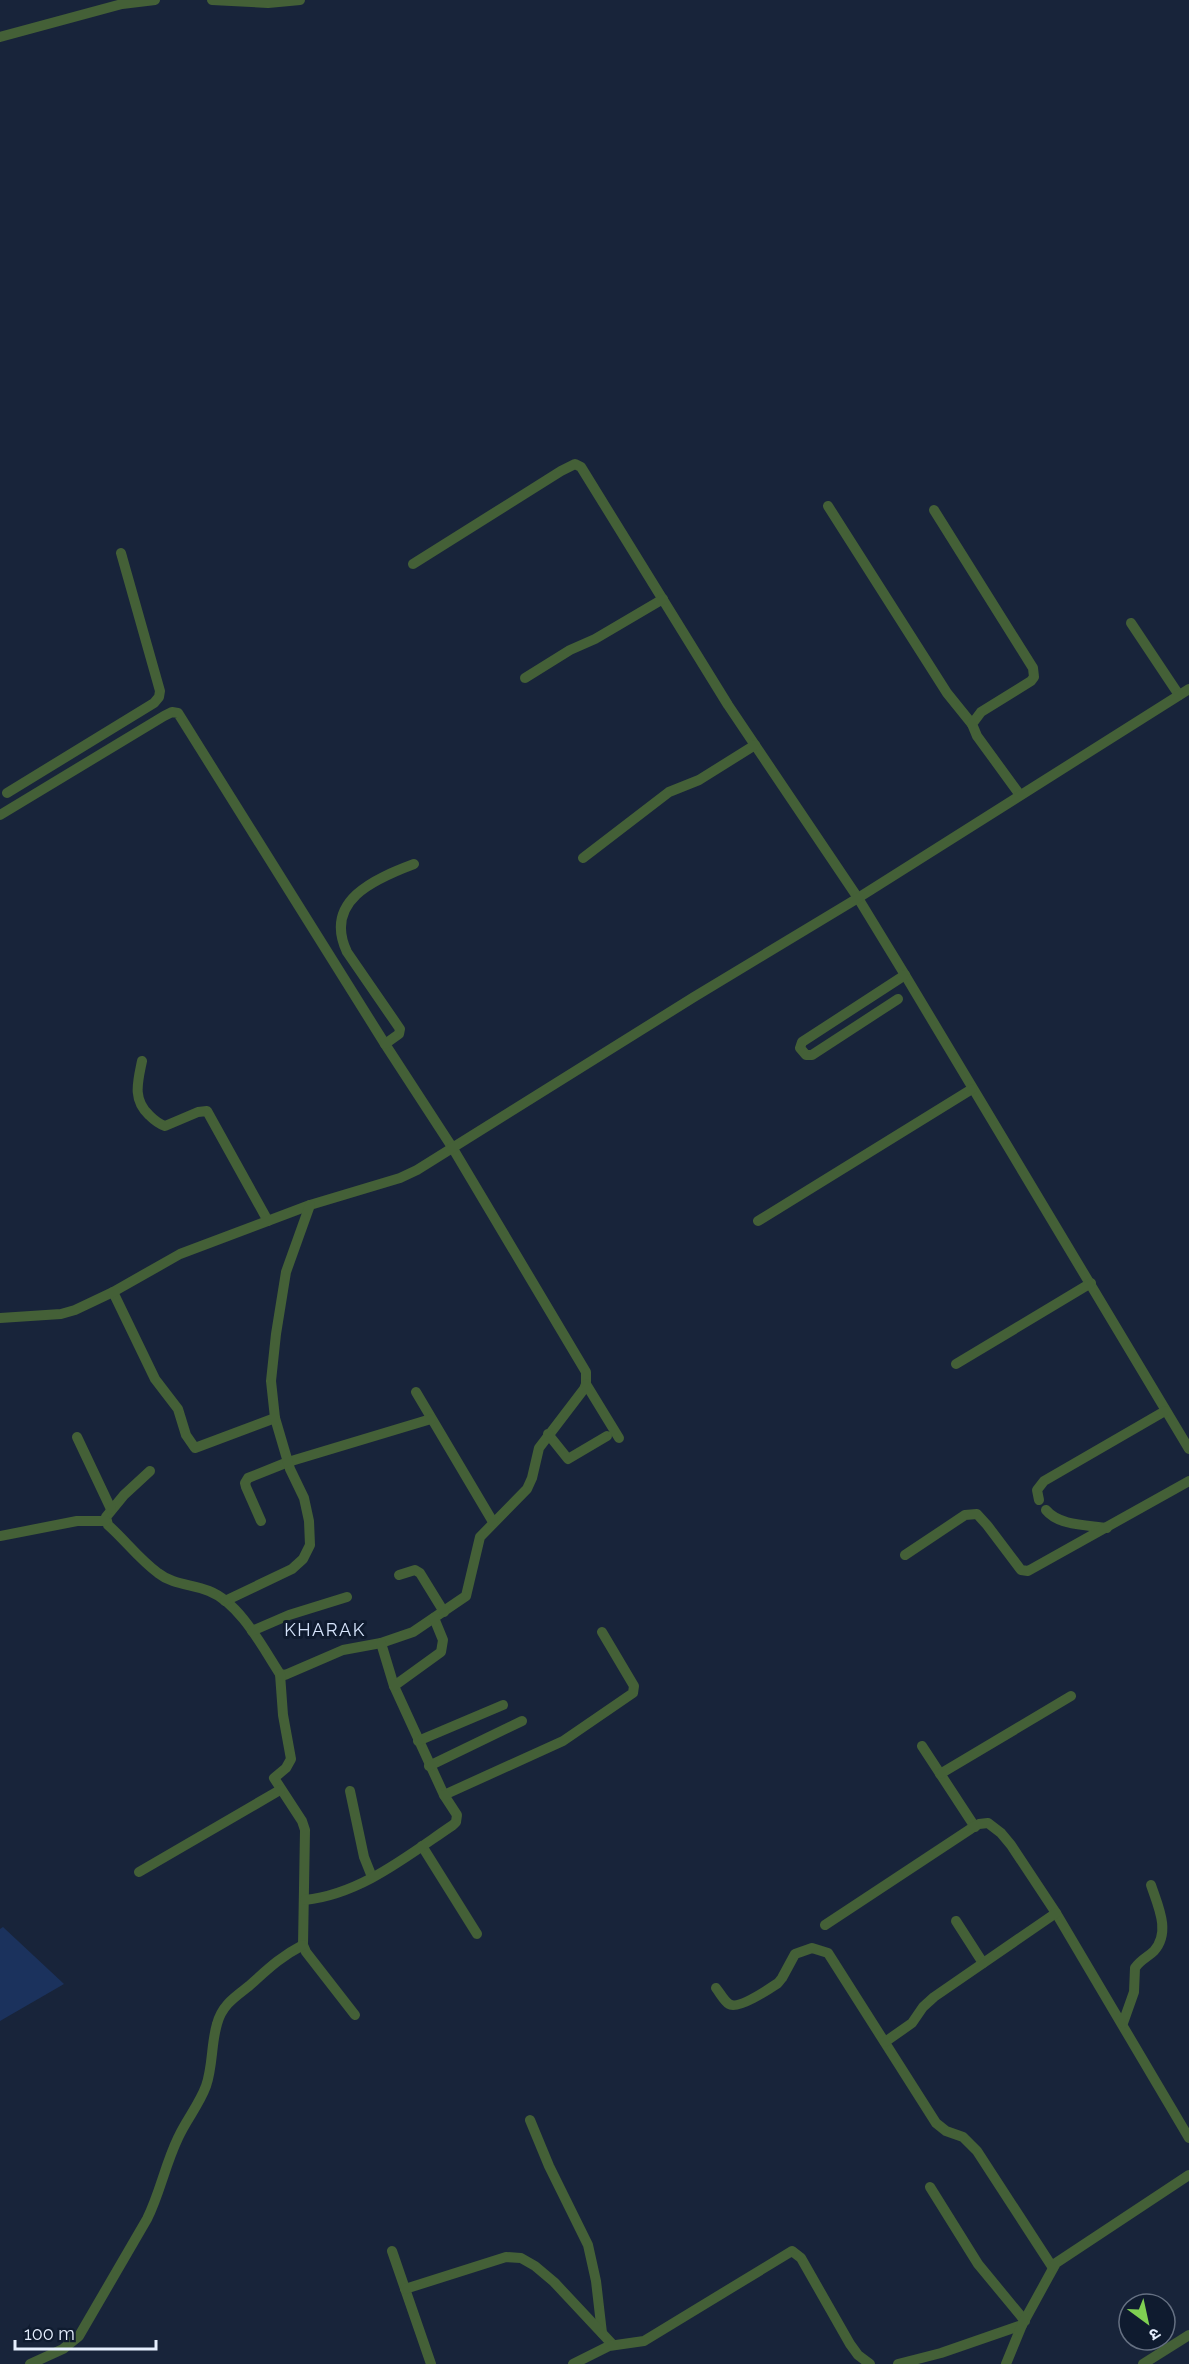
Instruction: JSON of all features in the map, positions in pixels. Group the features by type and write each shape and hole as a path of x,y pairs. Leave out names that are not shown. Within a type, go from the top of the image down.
{"street":[{"path":"0,37 122,4 155,0"},
{"path":"212,0 292,0"},
{"path":"413,564 561,471 578,464 755,745 858,898 1189,1449"},
{"path":"828,506 947,693 972,724 977,736 1020,795"},
{"path":"934,510 1034,673 1031,681 981,712 972,724"},
{"path":"7,794 154,703 159,697 160,690 154,666 121,553"},
{"path":"525,678 570,650 595,639 663,599"},
{"path":"1131,623 1179,696"},
{"path":"0,1318 61,1314 88,1305 180,1254 310,1206 400,1178 858,898 1189,688"},
{"path":"0,815 164,716 172,712 178,713 452,1147 586,1372 586,1384 580,1395 536,1452 533,1474 527,1489 493,1522 478,1541 467,1594 413,1632 381,1643 351,1647 291,1674 280,1674"},
{"path":"583,858 669,792 699,780 755,745"},
{"path":"385,1044 401,1032 347,952 342,941 340,921 344,908 359,893 386,874 414,864"},
{"path":"898,999 812,1055 806,1055 800,1048 802,1042 905,975"},
{"path":"142,1061 137,1086 138,1098 146,1112 160,1125 165,1126 198,1112 207,1111 268,1221"},
{"path":"758,1221 972,1089"},
{"path":"225,1601 292,1569 301,1562 308,1551 311,1539 307,1509 288,1461 275,1418 272,1374 284,1280 310,1206"},
{"path":"956,1364 1091,1284"},
{"path":"112,1292 155,1379 178,1409 186,1435 195,1449 275,1418"},
{"path":"586,1384 620,1438"},
{"path":"416,1392 493,1522"},
{"path":"1039,1500 1037,1490 1044,1480 1165,1411"},
{"path":"261,1521 246,1487 246,1480 288,1461 431,1419"},
{"path":"548,1434 568,1459 606,1436"},
{"path":"77,1437 111,1509"},
{"path":"106,1521 111,1509 150,1471"},
{"path":"905,1555 965,1515 977,1514 1021,1570 1028,1571 1189,1481"},
{"path":"1046,1510 1060,1521 1107,1528"},
{"path":"0,1536 77,1521 106,1521"},
{"path":"106,1521 158,1573 171,1581 209,1591 225,1601 266,1649 280,1674 283,1715 291,1755 288,1765 274,1778 305,1830 303,1945 306,1953 355,2015"},
{"path":"394,1686 441,1652 443,1640 439,1615 420,1573 410,1571 399,1575"},
{"path":"252,1631 299,1612 347,1597"},
{"path":"444,1795 563,1741 633,1693 634,1686 602,1632"},
{"path":"305,1900 334,1896 354,1888 456,1822 457,1815 429,1766 394,1686 381,1643"},
{"path":"940,1774 1071,1696"},
{"path":"418,1741 503,1705"},
{"path":"429,1766 522,1721"},
{"path":"922,1746 975,1827"},
{"path":"139,1872 280,1790"},
{"path":"350,1791 364,1857 372,1877"},
{"path":"825,1925 975,1827 988,1823 1002,1833 1056,1913 1189,2138"},
{"path":"422,1846 477,1934"},
{"path":"1123,2024 1134,1992 1135,1968 1155,1949 1162,1933 1163,1924 1151,1885"},
{"path":"885,2042 912,2024 927,2002 1056,1913"},
{"path":"956,1921 983,1963"},
{"path":"30,2364 63,2349 79,2336 147,2219 178,2137 202,2097 210,2073 218,2023 225,2007 274,1962 303,1945"},
{"path":"716,1988 730,2005 742,2004 782,1978 795,1954 812,1948 822,1950 831,1957 936,2123 946,2131 963,2136 977,2151 1053,2268"},
{"path":"530,2121 549,2166 588,2245 602,2333"},
{"path":"1006,2364 1023,2323 1053,2268 1066,2255 1189,2175"},
{"path":"930,2187 978,2264 1023,2323"},
{"path":"392,2251 431,2364"},
{"path":"573,2364 613,2345 644,2341 792,2251 801,2258 850,2344 858,2355 870,2364"},
{"path":"405,2289 506,2257 521,2258 554,2282 613,2345"},
{"path":"898,2364 940,2354 1023,2323"},
{"path":"1143,2364 1189,2335"}],"shaded area":[{"path":"3,1927 64,1984 0,2021 0,1929"}],"district":[{"name":"KHARAK","path":"325,1629"}]}
